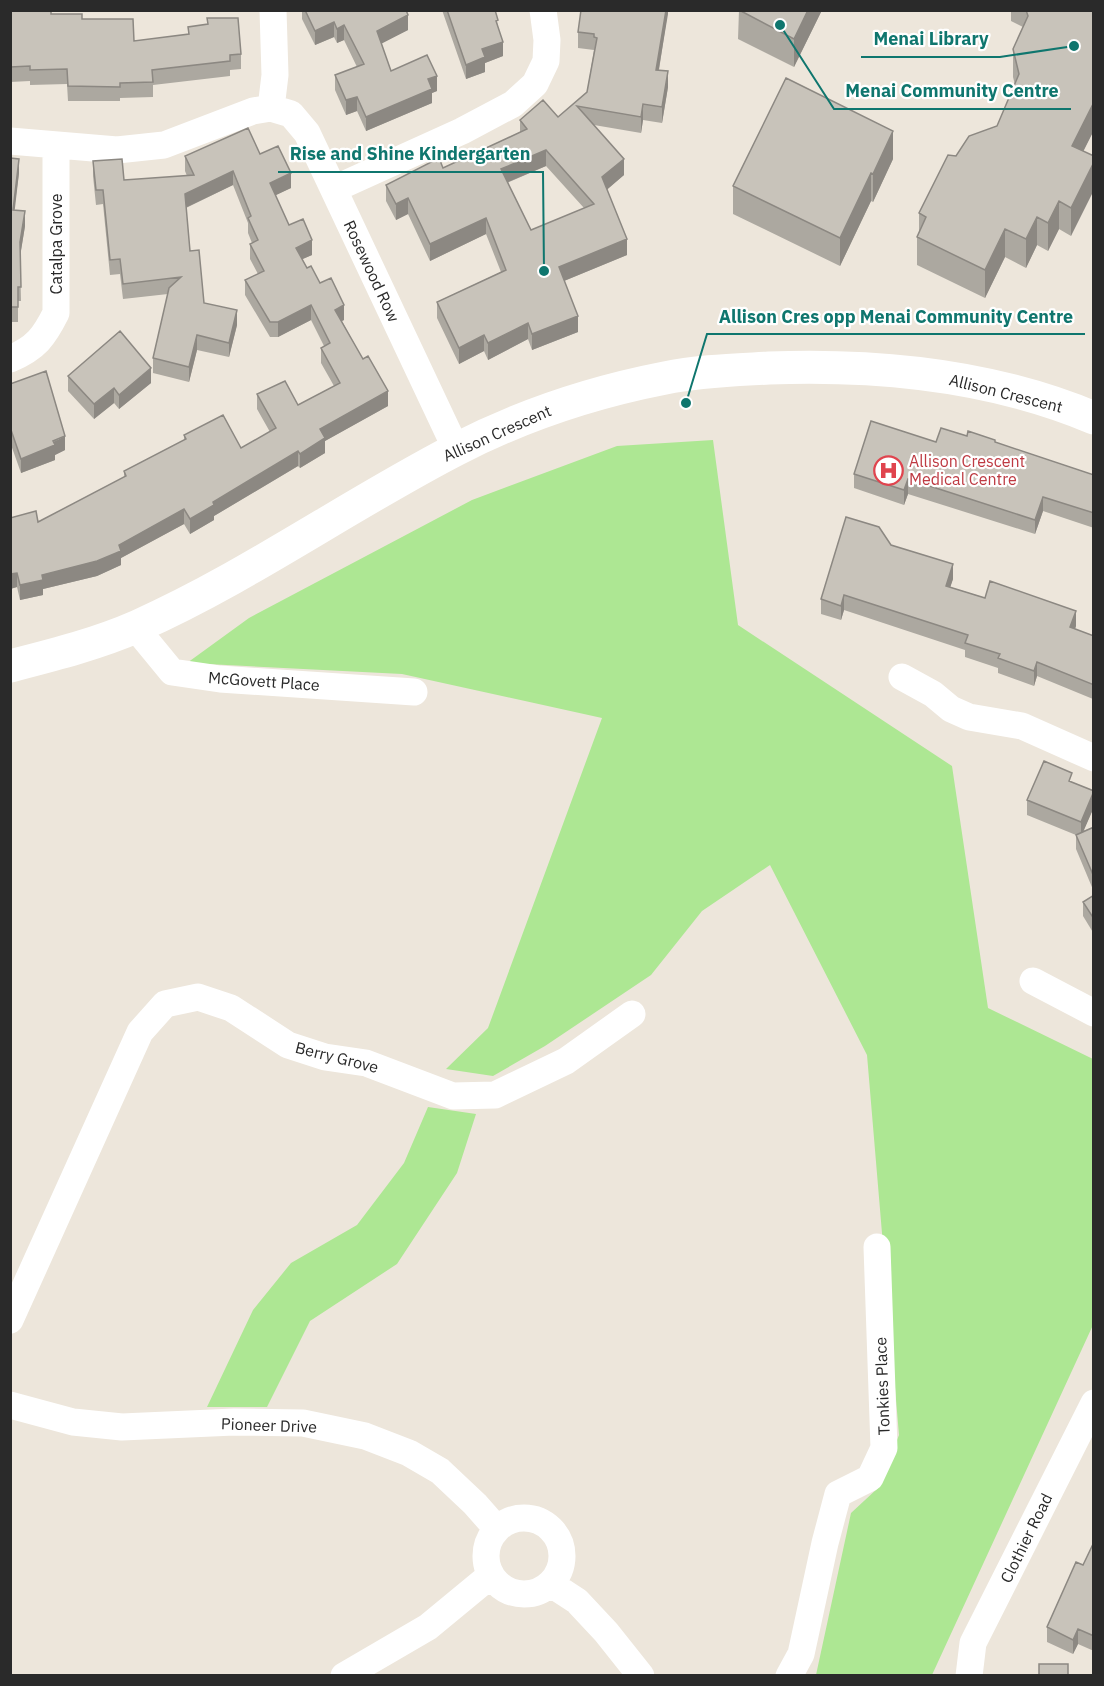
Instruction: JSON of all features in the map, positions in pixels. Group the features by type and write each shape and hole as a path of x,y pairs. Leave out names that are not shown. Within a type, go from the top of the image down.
{"street":[{"path":"10,141 117,150 164,145 253,111 271,108 275,75 273,10"},
{"path":"334,189 462,131 513,104 535,84 546,61 547,40 543,10"},
{"name":"Rosewood Row","path":"271,108 291,114 307,133 456,449"},
{"name":"Catalpa Grove","path":"10,359 27,352 44,335 56,313 56,145"},
{"name":"Allison Crescent","path":"10,666 92,643 135,627 191,600 456,449 520,419 598,393 668,377 753,369 848,368 952,378 993,386 1094,418"},
{"name":"McGovett Place","path":"135,627 172,672 220,679 414,692"},
{"path":"902,677 933,694 951,709 969,717 1022,726 1094,758"},
{"path":"1034,981 1094,1013"},
{"name":"Berry Grove","path":"10,1320 141,1032 165,1004 198,997 231,1008 288,1045 325,1057 366,1063 453,1096 495,1095 566,1061 632,1014"},
{"name":"Tonkies Place","path":"789,1676 801,1654 838,1494 870,1478 884,1448 877,1246"},
{"name":"Clothier Road","path":"969,1676 973,1643 1094,1403"},
{"name":"Pioneer Drive","path":"10,1405 73,1422 122,1427 234,1422 303,1423 365,1436 409,1453 440,1471 475,1504 497,1529"},
{"path":"518,1518 531,1518 552,1529 559,1539 563,1551 562,1563 551,1584 541,1591 530,1594 507,1591 491,1575 486,1551 497,1529 507,1522 518,1518"},
{"path":"344,1676 428,1627 491,1575"},
{"path":"551,1584 577,1601 606,1632 641,1676"}],"green space":[{"path":"713,440 738,625 952,766 988,1008 1093,1059 1093,1325 932,1675 816,1675 851,1513 878,1488 899,1435 867,1055 770,865 702,911 651,975 545,1046 493,1076 446,1069 488,1028 602,718 402,674 187,663 249,618 472,500 617,446"},
{"path":"428,1107 476,1114 457,1173 397,1264 310,1321 267,1407 207,1407 253,1310 291,1263 357,1225 404,1163"}],"building":[{"path":"10,10 51,10 51,14 82,14 82,19 133,19 134,41 189,34 188,27 208,24 207,18 238,18 241,54 230,55 230,61 152,70 153,82 120,83 120,87 68,86 67,69 30,70 30,66 10,67"},
{"path":"305,10 406,10 408,15 377,31 391,71 427,55 437,76 428,79 432,89 366,117 357,97 346,100 335,75 364,64 344,25 337,29 334,22 315,31"},
{"path":"447,10 495,10 503,42 482,49 485,57 466,65"},
{"path":"581,10 666,10 656,70 668,71 662,107 643,104 641,117 577,106 624,159 602,177 627,239 559,267 578,316 532,334 528,323 488,343 484,335 459,348 437,302 506,270 486,218 430,244 408,198 396,204 386,185 439,158 443,168 527,129 520,120 543,100 558,117 587,92 597,38 594,34 578,32","holes":["546,150 594,204 531,230 501,169"]},
{"path":"739,10 808,10 794,39"},
{"path":"1026,10 1094,10 1094,102 1072,146 1094,156 1094,162 1071,208 1059,201 1048,223 1037,217 1026,239 1005,229 985,270 917,237 926,217 919,213 948,155 956,156 969,136 997,126 1019,74 1013,49 1028,16"},
{"path":"786,78 893,131 840,238 733,186"},
{"path":"248,128 260,154 278,146 291,173 270,183 289,225 303,219 312,240 296,248 307,268 311,266 320,283 331,278 344,305 335,310 363,359 368,356 388,391 320,429 325,438 300,454 298,451 213,502 214,505 190,519 184,509 119,545 121,551 97,561 42,575 43,580 20,585 17,573 10,574 10,518 36,511 38,522 126,476 124,471 186,439 184,435 223,415 241,448 276,428 257,394 285,381 298,405 340,383 321,348 330,343 311,305 278,322 270,322 245,280 264,271 250,244 258,240 248,218 251,216 233,171 185,194 190,251 199,250 204,303 237,310 229,343 197,335 189,367 153,358 169,288 181,277 123,284 120,259 110,260 103,190 96,190 93,161 122,159 124,180 194,175 185,156"},
{"path":"10,158 19,159 13,210 25,211 20,242 21,287 18,287 18,307 10,307"},
{"path":"120,331 151,368 119,395 114,388 94,404 68,376"},
{"path":"46,371 65,436 53,441 55,445 21,459 10,427 10,384"},
{"path":"871,421 936,442 941,428 967,436 968,431 1094,475 1094,513 1043,497 1035,520 908,479 904,490 854,474"},
{"path":"846,517 879,527 891,545 953,564 946,586 985,598 990,581 1076,611 1070,627 1094,636 1094,685 1037,662 1034,671 998,658 1000,654 965,643 968,635 844,595 841,606 821,599"},
{"path":"1044,761 1072,773 1069,781 1094,791 1081,822 1027,800"},
{"path":"1094,827 1094,877 1076,835"},
{"path":"1094,895 1094,919 1083,902"},
{"path":"1094,1542 1094,1636 1078,1629 1073,1640 1047,1627 1076,1562 1083,1565"},
{"path":"1039,1664 1068,1664 1068,1676 1039,1676"}],"place":[{"name":"Menai Community Centre","path":"780,25"},
{"name":"Menai Library","path":"1074,46"},
{"name":"Rise and Shine Kindergarten","path":"544,271"},
{"name":"Allison Cres opp Menai Community Centre","path":"686,403"},
{"name":"Allison Crescent Medical Centre","path":"888,470"}]}
